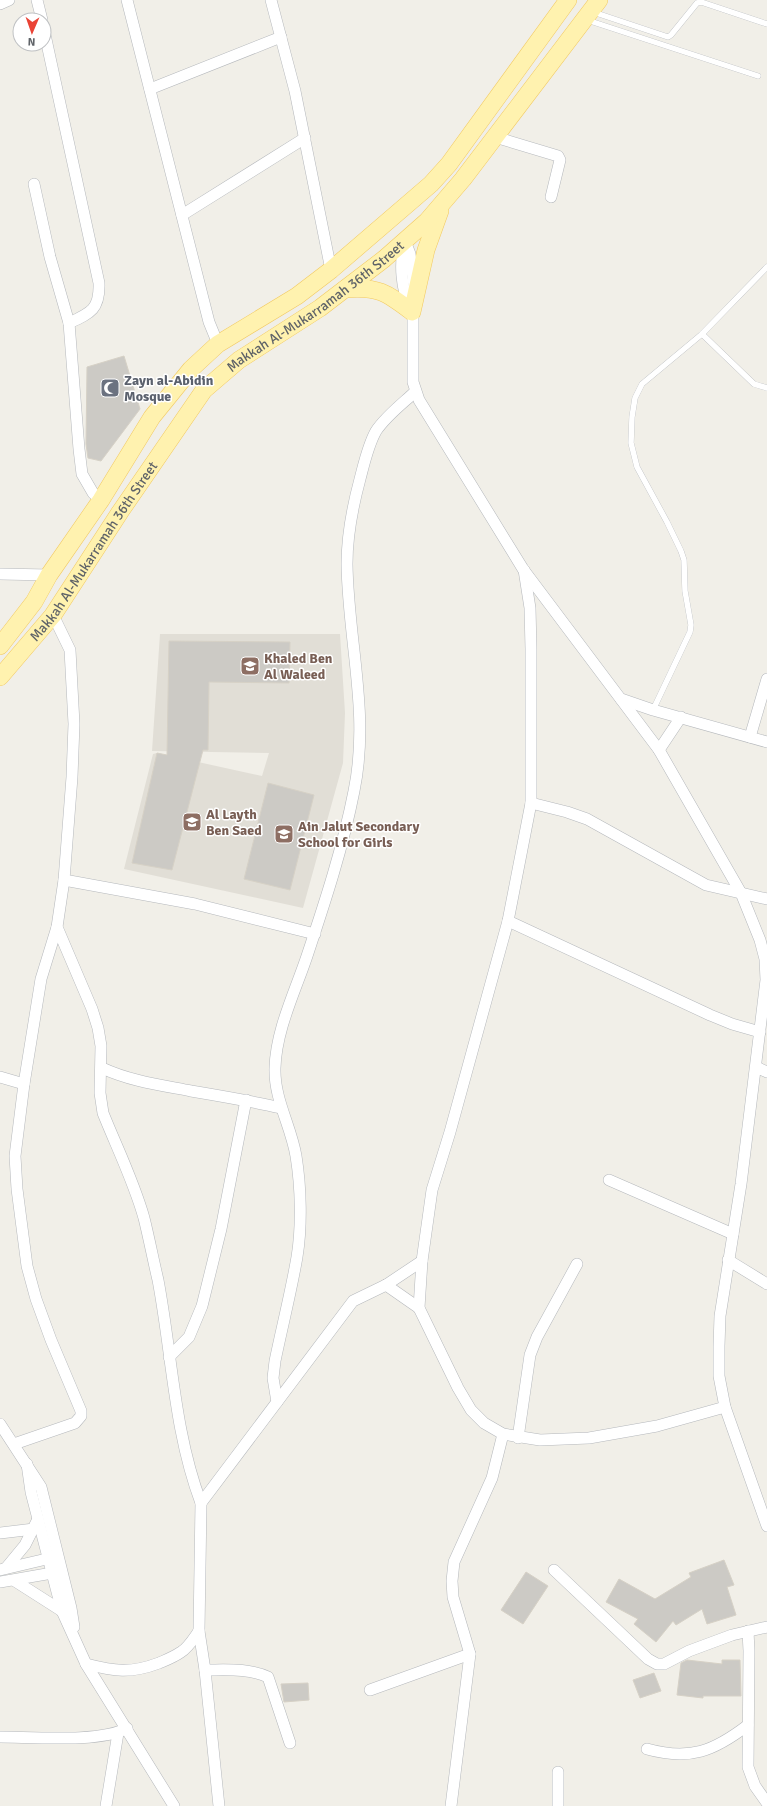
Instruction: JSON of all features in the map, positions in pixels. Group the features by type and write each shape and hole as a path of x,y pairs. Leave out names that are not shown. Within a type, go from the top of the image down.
{"main road":[{"name":"Makkah Al-Mukarramah 36th Street","path":"0,646 34,602 49,575 101,500 152,416 191,369 218,344 297,296 371,236 431,184 449,164 568,0"},
{"name":"Makkah Al-Mukarramah 36th Street","path":"0,677 53,615 120,512 204,390 239,360 320,308 405,241 427,221 495,137 592,10"},
{"path":"371,236 385,234 399,237 405,241 411,220 446,181 449,164"},
{"path":"345,289 360,288 375,290 389,295 412,312 426,250 443,203"}],"street":[{"path":"0,4 9,0"},
{"path":"37,0 40,12"},
{"path":"127,0 209,322 218,344"},
{"path":"271,0 295,91 330,270"},
{"path":"150,89 281,38"},
{"path":"49,52 99,283 100,296 96,306 85,316 69,323"},
{"path":"495,137 558,156 560,160 551,197"},
{"path":"182,214 305,138"},
{"path":"34,184 50,257 69,323 78,449 82,474 93,493 101,500"},
{"path":"405,241 410,254 414,282 412,312 413,382 415,392 524,569 659,750 741,893 760,940 765,959 767,980 733,1234 720,1316 719,1346 720,1376 725,1407 767,1526"},
{"path":"277,1402 273,1378 275,1361 297,1256 300,1223 296,1157 276,1088 275,1069 280,1034 327,897 354,791 359,760 361,712 351,622 347,563 354,500 364,464 376,432 394,411 415,392"},
{"path":"419,1308 422,1261 432,1190 450,1132 508,921 531,803 530,608 524,569"},
{"path":"0,574 49,575"},
{"path":"14,1444 75,1422 81,1416 81,1411 51,1340 36,1299 27,1266 17,1189 15,1156 24,1084 41,979 57,927 64,880 72,777 74,724 70,650 53,615"},
{"path":"750,737 767,679"},
{"path":"620,698 653,710 767,742"},
{"path":"659,750 681,717"},
{"path":"531,803 568,812 587,819 706,885 767,899"},
{"path":"64,880 194,904 315,934"},
{"path":"508,921 710,1015 732,1024 760,1032"},
{"path":"57,927 92,1009 102,1046 101,1104 144,1218 158,1281 184,1446 194,1484 201,1503 199,1631 206,1670 219,1806"},
{"path":"756,1067 767,1072"},
{"path":"102,1068 122,1077 145,1083 246,1100 281,1108"},
{"path":"0,1077 24,1084"},
{"path":"169,1357 189,1337 202,1306 221,1229 246,1100"},
{"path":"609,1180 733,1234"},
{"path":"728,1260 767,1284"},
{"path":"201,1503 354,1301 386,1285 422,1261"},
{"path":"518,1438 530,1355 537,1337 577,1264"},
{"path":"386,1285 419,1308 458,1388 471,1410 484,1423 503,1434 518,1438 564,1440 589,1438 657,1426 725,1407"},
{"path":"0,1424 41,1487 53,1558 71,1608 76,1642"},
{"path":"451,1806 470,1654 453,1597 452,1581 454,1562 492,1478 503,1434"},
{"path":"27,1464 36,1524 53,1558"},
{"path":"0,1533 36,1524"},
{"path":"3,1569 17,1556 36,1524"},
{"path":"3,1569 53,1558"},
{"path":"554,1570 652,1662 664,1664 689,1651 732,1635 767,1627"},
{"path":"0,1582 15,1581 57,1572"},
{"path":"57,1572 62,1611 86,1664 122,1730 174,1806"},
{"path":"15,1581 62,1611"},
{"path":"86,1664 111,1671 126,1672 142,1670 168,1660 182,1652 199,1631"},
{"path":"748,1631 750,1651 748,1767 751,1776 767,1803"},
{"path":"370,1690 470,1654"},
{"path":"206,1670 256,1672 268,1678 290,1743"},
{"path":"647,1750 674,1754 690,1754 711,1749 727,1741 748,1725"},
{"path":"0,1737 68,1738 122,1730"},
{"path":"106,1806 122,1730"},
{"path":"558,1772 558,1806"}],"lane":[{"path":"592,10 668,36 671,35 697,3 701,2 767,24"},
{"path":"592,10 758,76"},
{"path":"653,710 690,632 692,624 685,591 684,560 676,539 636,468 631,443 632,417 635,398 642,384 702,334 767,267"},
{"path":"702,334 754,384 767,388"}],"shaded area":[{"path":"160,634 340,634 345,713 343,763 303,908 124,869 153,754 157,753 262,776 269,753 152,751"}],"building":[{"name":"Zayn al-Abidin Mosque","path":"124,356 140,409 101,461 88,458 86,444 87,367"},
{"name":"Khaled Ben Al Waleed","path":"169,641 290,642 289,683 209,682 208,750 203,750 172,870 132,863 157,753 167,755"},
{"name":"Ain Jalut Secondary School for Girls","path":"268,783 314,795 290,890 244,879"},
{"path":"724,1560 734,1585 727,1587 736,1615 707,1624 702,1609 676,1625 673,1621 656,1642 634,1624 638,1619 606,1602 619,1579 655,1599 691,1577 689,1573"},
{"path":"526,1572 548,1586 523,1624 501,1610"},
{"path":"687,1660 722,1664 722,1660 740,1660 741,1696 703,1696 703,1698 677,1695 681,1663"},
{"path":"654,1673 661,1691 640,1698 633,1680"},
{"path":"308,1683 309,1700 284,1702 281,1684"}],"place":[{"name":"Zayn al-Abidin Mosque","path":"110,388"},
{"name":"Khaled Ben Al Waleed","path":"250,666"},
{"name":"Al Layth Ben Saed","path":"192,822"},
{"name":"Ain Jalut Secondary School for Girls","path":"284,834"}]}
